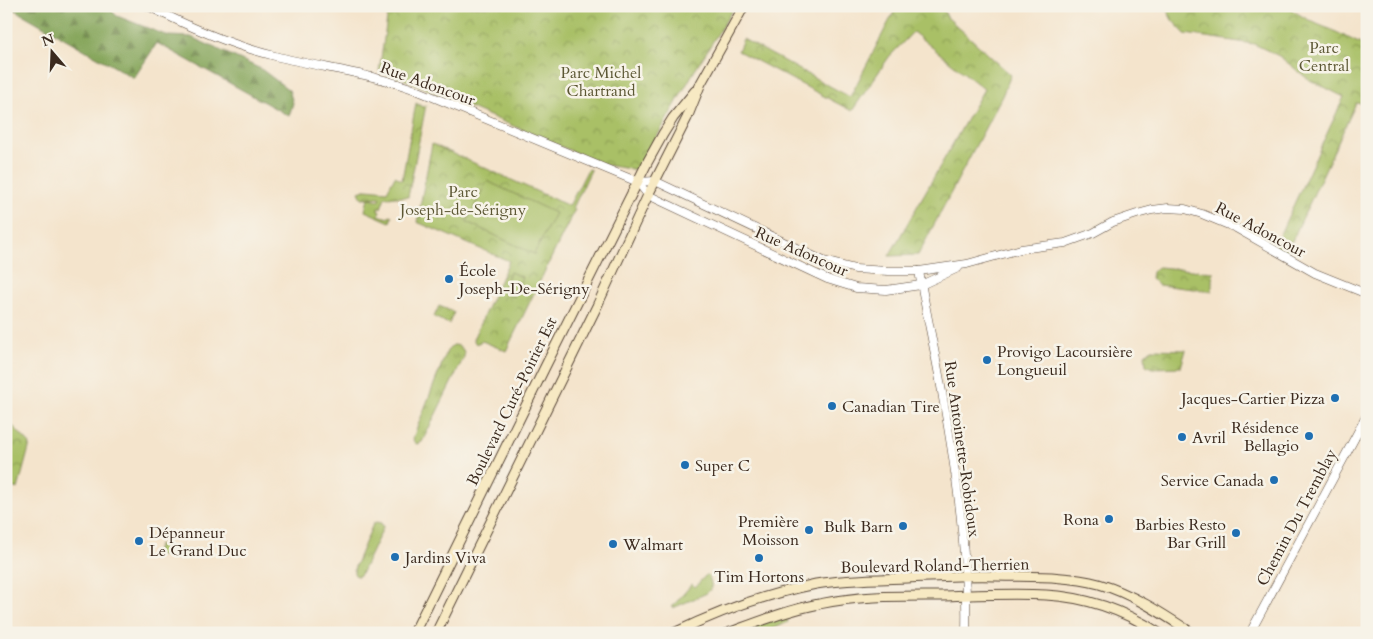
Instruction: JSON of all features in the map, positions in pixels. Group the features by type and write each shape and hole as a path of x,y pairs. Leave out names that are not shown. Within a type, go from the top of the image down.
{"main road":[{"name":"Boulevard Curé-Poirier Est","path":"436,633 597,306 648,195 687,118 701,83 744,6"},
{"name":"Boulevard Curé-Poirier Est","path":"414,633 544,369 663,134 673,118 701,83"},
{"name":"Boulevard Roland-Therrien","path":"674,633 732,607 816,584 873,578 965,575 1064,579 1098,584 1150,606 1192,633"},
{"name":"Boulevard Roland-Therrien","path":"728,633 782,614 844,599 966,595 1046,595 1074,599 1119,611 1144,623 1159,633"}],"street":[{"name":"Rue Adoncour","path":"148,6 200,31 245,48 290,60 371,76 409,88 638,182 655,181 824,261 855,269 888,272 919,271 967,264 1021,249 1065,243 1093,234 1113,222 1152,210 1168,208 1185,209 1236,228 1315,273 1367,294"},
{"name":"Rue Adoncour","path":"638,182 648,195 827,279 856,288 886,290 921,285 967,264"},
{"name":"Rue Antoinette-Robidoux","path":"919,271 956,474 962,527 966,633"},
{"name":"Chemin Du Tremblay","path":"1250,633 1367,415"}],"green space":[{"path":"8,6 107,6 117,16 168,36 191,37 261,69 289,90 293,103 289,116 157,43 134,78"},
{"name":"Parc Michel Chartrand","path":"389,6 735,6 692,75 638,170 604,165 406,80 379,71"},
{"path":"897,6 942,6 947,17 1011,75 1002,96 918,255 889,256 984,89 913,32 889,57 852,111 738,51 743,39 850,97"},
{"name":"Parc Central","path":"1165,6 1287,6 1319,25 1367,47 1367,105 1356,103 1285,256 1273,249 1344,97 1308,79 1279,56 1254,44 1185,34 1172,20"},
{"path":"416,103 423,107 426,105 408,197 385,197 378,211 380,212 379,215 388,218 390,215 392,216 390,222 365,211 368,198 380,200 380,197 362,198 359,192 367,189 387,191 395,176 402,180"},
{"name":"Parc Joseph-de-Sérigny","path":"432,144 569,206 588,169 591,170 573,208 575,209 506,351 482,341 476,344 473,339 509,261 417,222"},
{"path":"487,181 555,213 534,254 467,222"},
{"path":"1159,267 1213,272 1212,291 1158,285 1151,278 1152,272"},
{"path":"510,272 522,277 514,297 502,292"},
{"path":"439,306 454,312 449,324 434,317"},
{"path":"453,345 462,348 464,357 422,442 417,444 413,438 447,351"},
{"path":"1152,349 1186,350 1181,367 1152,368 1146,365 1145,354"},
{"path":"6,419 30,444 18,489 6,486"},
{"path":"376,522 381,523 382,530 361,574 356,576 354,569 373,524"},
{"path":"159,544 186,552 159,556 156,552"},
{"path":"707,574 711,586 707,593 672,607 692,584 695,587"},
{"path":"786,615 788,622 764,633 737,633"}],"place":[{"name":"École Joseph-De-Sérigny","path":"449,279"},
{"name":"Provigo Lacoursière Longueuil","path":"987,360"},
{"name":"Jacques-Cartier Pizza","path":"1335,398"},
{"name":"Canadian Tire","path":"832,406"},
{"name":"Résidence Bellagio","path":"1309,436"},
{"name":"Avril","path":"1182,437"},
{"name":"Super C","path":"685,465"},
{"name":"Service Canada","path":"1274,480"},
{"name":"Rona","path":"1109,519"},
{"name":"Bulk Barn","path":"903,526"},
{"name":"Première Moisson","path":"809,530"},
{"name":"Barbies Resto Bar Grill","path":"1236,533"},
{"name":"Dépanneur Le Grand Duc","path":"139,541"},
{"name":"Walmart","path":"613,544"},
{"name":"Jardins Viva","path":"395,557"},
{"name":"Tim Hortons","path":"759,558"}]}
